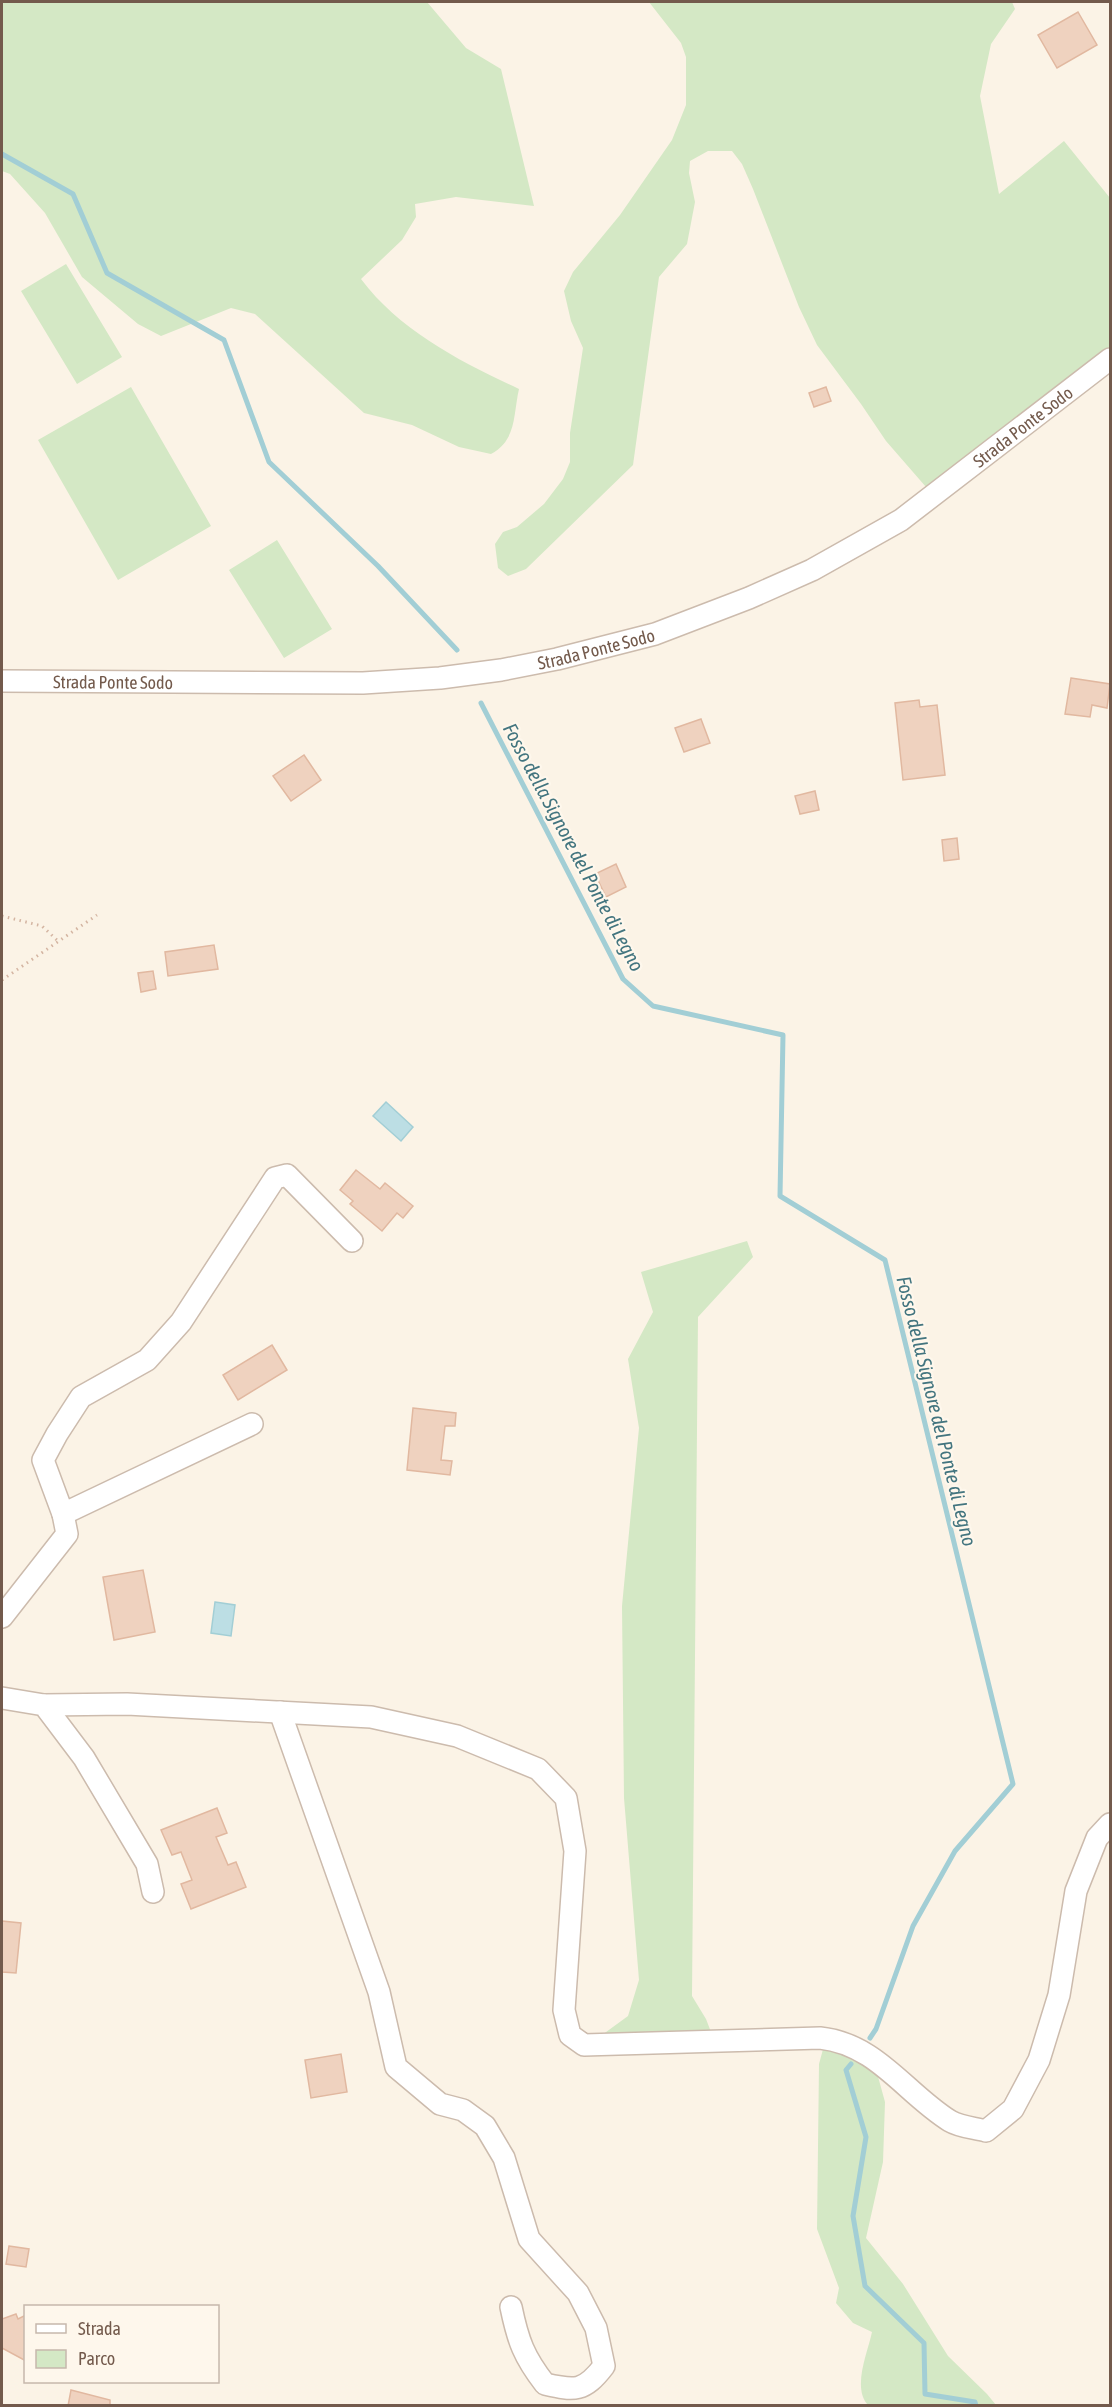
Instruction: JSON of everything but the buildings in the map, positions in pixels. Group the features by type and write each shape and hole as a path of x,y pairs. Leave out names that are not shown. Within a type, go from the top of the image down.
{"street":[{"name":"Strada Ponte Sodo","path":"2,681 363,683 418,680 501,670 557,659 655,634 749,598 812,570 901,520 1110,359"},
{"path":"2,1617 67,1534 63,1514 44,1460 57,1434 81,1397 147,1360 182,1323 276,1178 287,1175 352,1241"},
{"path":"63,1514 252,1424"},
{"path":"2,1698 44,1705 127,1704 371,1717 457,1736 538,1769 566,1798 575,1851 564,2010 570,2035 584,2045 820,2038 836,2040 876,2059 952,2122 986,2131 1013,2109 1039,2060 1059,1995 1076,1891 1097,1838 1110,1824"},
{"path":"44,1705 84,1758 147,1864 153,1892"},
{"path":"280,1712 379,1992 396,2067 440,2104 463,2110 485,2126 504,2158 529,2239 578,2293 596,2328 604,2366 591,2382 570,2390 545,2384 528,2362 516,2334 511,2307"}],"path":[{"path":"2,980 97,915"},
{"path":"2,916 42,926 59,942"}],"green space":[{"path":"2,2 427,2 466,48 501,69 534,206 456,197 415,204 416,217 402,240 361,279 377,298 413,330 475,368 519,389 512,426 506,442 491,454 459,447 412,425 364,413 255,314 231,308 161,336 138,324 82,277 45,213 10,174 2,171"},
{"path":"649,2 1012,2 1015,9 991,44 980,96 999,194 1064,141 1110,198 1110,347 926,487 886,441 817,345 799,307 742,164 732,151 708,151 690,161 689,173 695,202 687,244 659,277 633,465 526,569 508,576 498,568 495,544 503,532 517,527 544,504 563,479 570,462 570,433 583,348 571,321 564,291 573,272 620,215 672,140 686,105 686,57 681,43"},
{"path":"66,264 122,357 77,384 21,291"},
{"path":"131,387 211,526 118,580 38,440"},
{"path":"277,540 332,629 284,658 229,570"},
{"path":"747,1241 753,1257 698,1317 692,1996 711,2032 602,2035 628,2016 639,1980 624,1798 622,1606 639,1428 628,1359 653,1312 641,1272"},
{"path":"825,2042 874,2062 885,2102 883,2162 866,2238 903,2284 948,2356 996,2405 869,2406 864,2399 861,2390 862,2370 872,2332 853,2323 836,2303 839,2288 817,2229 819,2064"}],"water":[{"path":"386,1102 413,1127 401,1141 373,1116"},
{"path":"215,1602 235,1605 231,1636 211,1633"}],"waterway":[{"path":"2,154 73,194 107,273 224,340 269,462 378,566 457,650"},
{"name":"Fosso della Signore del Ponte di Legno","path":"481,703 623,979 653,1006 783,1035 780,1196 885,1260 1013,1784 955,1851 913,1926 876,2029 870,2038"},
{"name":"Fosso della Signore del Ponte di Legno","path":"851,2064 846,2070 866,2137 853,2216 865,2286 924,2343 925,2394 975,2402 976,2406"}]}
